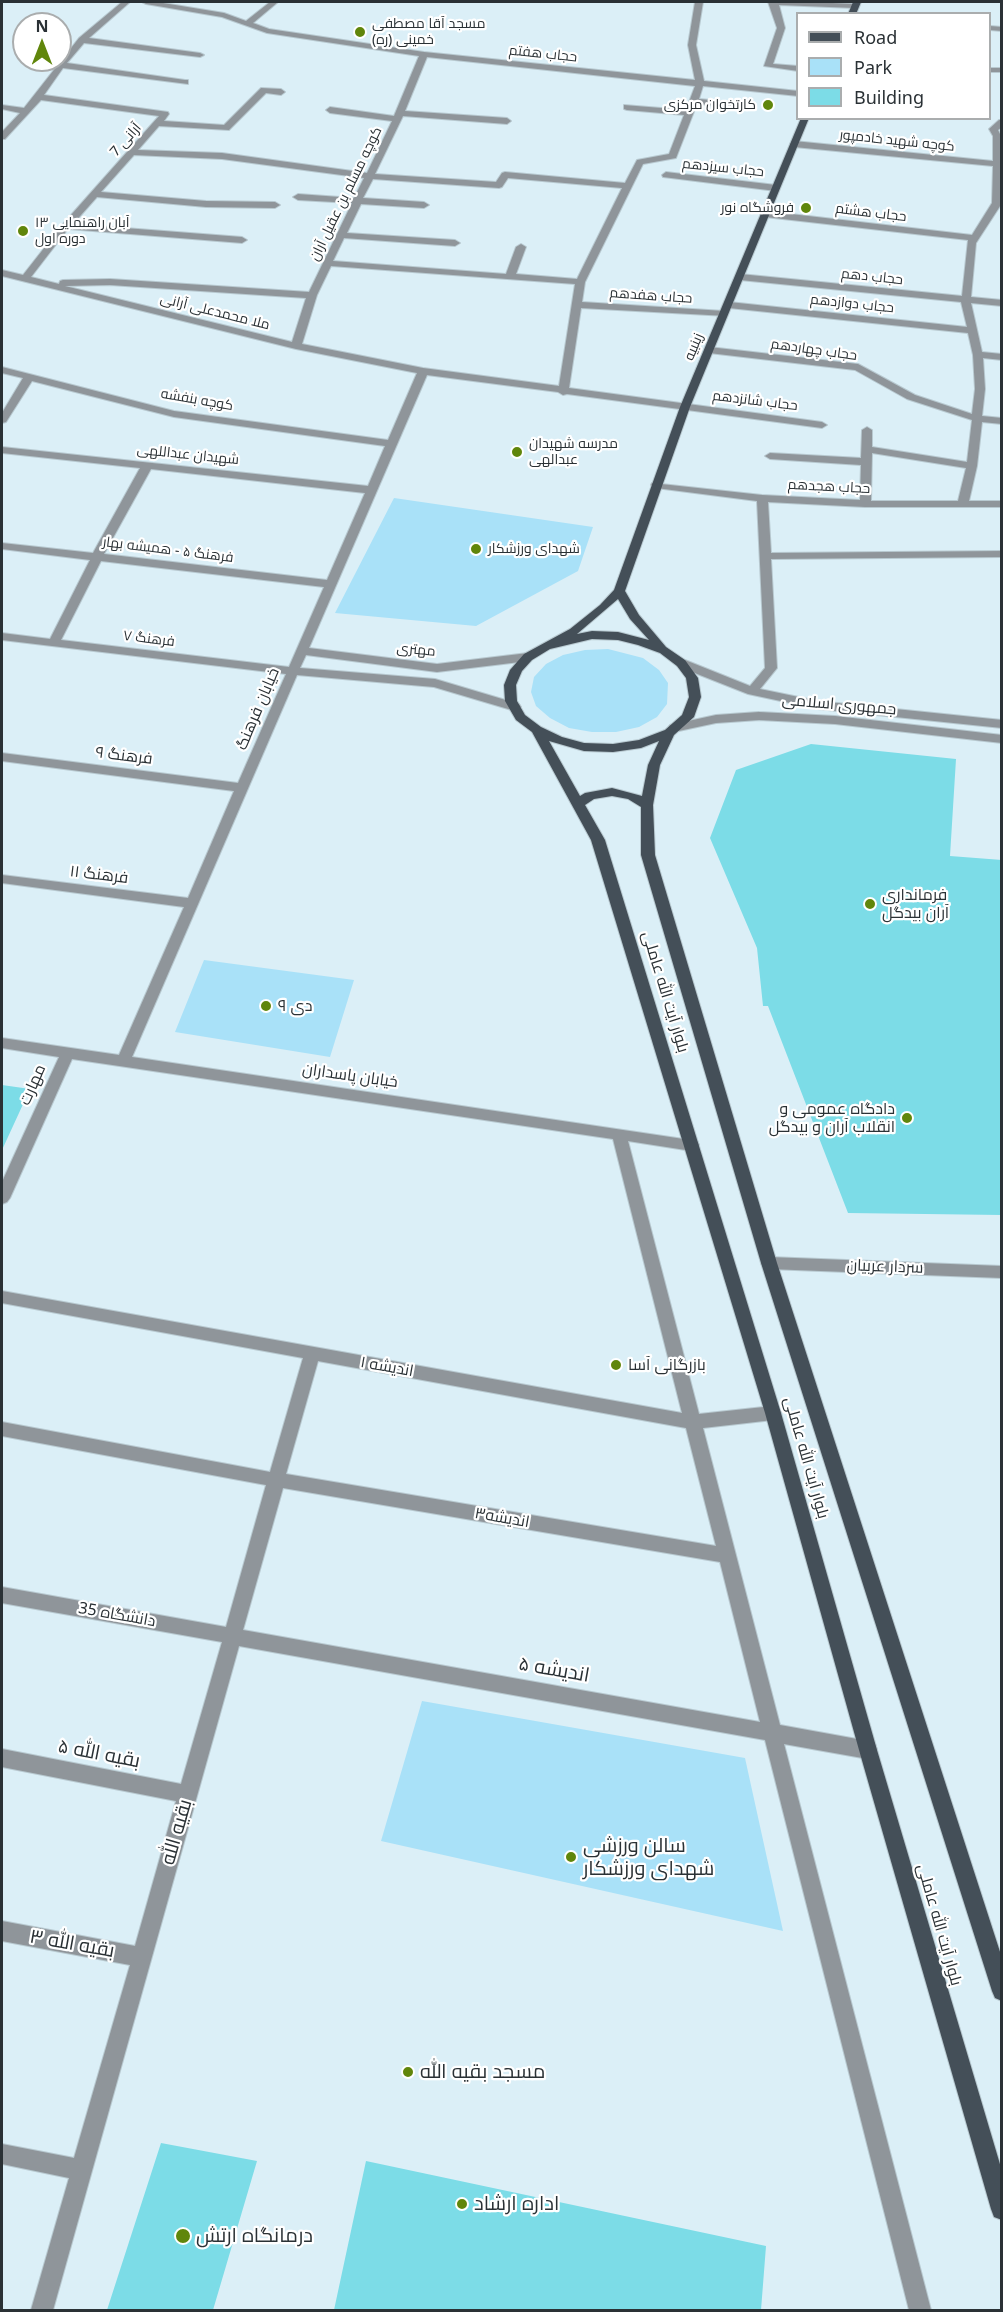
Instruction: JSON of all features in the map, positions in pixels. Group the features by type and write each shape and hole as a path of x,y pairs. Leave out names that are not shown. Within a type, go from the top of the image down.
{"main road":[{"name":"زینبیه","path":"546,646 574,631 604,607 619,591 685,407 804,120"},
{"path":"619,591 634,617 664,650 681,663 692,678 695,697 687,717 671,731 641,744 613,748 584,747 558,740 537,730 520,717 511,701 510,685 516,670 528,657 546,646 568,639 618,636 664,650"},
{"name":"بلوار آیت‌ الله عاملی","path":"537,730 598,840 773,1413 868,1750 1002,2209"},
{"name":"بلوار آیت‌ الله عاملی","path":"671,731 654,765 646,805 648,855 769,1263 1002,1991"},
{"path":"579,803 590,796 612,792 632,796 646,805"}],"street":[{"path":"72,51 126,2"},
{"name":"حجاب هفتم","path":"146,2 224,15 267,31 424,54 796,93"},
{"path":"248,24 274,2"},
{"path":"563,392 580,282 640,162 673,156 700,84 692,45 699,2"},
{"path":"796,69 768,66 782,28 774,2 855,7"},
{"path":"82,40 200,55"},
{"name":"کوچه مسلم بن عقیل آران","path":"296,346 312,295 398,116 424,54"},
{"path":"72,66 185,82"},
{"path":"2,137 39,97 56,72"},
{"path":"158,123 226,128 264,90 281,92"},
{"name":"آرانی 7","path":"25,279 66,226 134,152 165,114 39,97"},
{"path":"694,101 744,106"},
{"path":"2,107 25,111"},
{"path":"627,107 689,113"},
{"path":"330,110 507,122"},
{"path":"963,503 972,466 980,388 978,355 966,301 971,243 998,203 997,136 993,129 1002,122"},
{"name":"کوچه شهید خادمپور","path":"794,144 998,171"},
{"path":"134,152 222,156 369,176 499,185 505,175 628,186"},
{"name":"حجاب سیزدهم","path":"666,176 776,188"},
{"path":"95,194 206,204 275,205"},
{"path":"298,197 424,206"},
{"name":"حجاب هشتم","path":"765,214 974,238"},
{"path":"66,226 242,240"},
{"path":"341,235 455,243"},
{"path":"510,277 521,247"},
{"path":"327,263 580,282"},
{"name":"ملا محمدعلی آرانی","path":"2,273 296,346 423,371 563,392"},
{"name":"حجاب دهم","path":"740,277 1002,303"},
{"path":"42,283 110,282 312,295"},
{"name":"حجاب هفدهم","path":"576,305 726,309"},
{"name":"حجاب دوازدهم","path":"726,309 972,330"},
{"name":"حجاب چهاردهم","path":"709,350 858,367 910,397 978,419 1002,421"},
{"path":"978,355 1002,357"},
{"name":"کوچه بنفشه","path":"2,370 174,414 391,444"},
{"name":"خیابان فرهنگ","path":"124,1060 423,371"},
{"path":"2,420 29,377"},
{"name":"حجاب شانزدهم","path":"563,392 822,425"},
{"path":"865,504 867,430"},
{"path":"867,449 972,466"},
{"name":"شهیدان عبداللهی","path":"2,450 371,490"},
{"path":"770,456 866,462"},
{"path":"54,643 97,557 147,466"},
{"name":"حجاب هجدهم","path":"656,485 762,498 865,504 1002,504"},
{"path":"752,691 771,668 762,498"},
{"name":"فرهنگ ۵ - همیشه بهار","path":"2,546 331,584"},
{"path":"765,556 1002,554"},
{"name":"فرهنگ ۷","path":"2,637 293,671"},
{"name":"مهتری","path":"301,651 437,668 528,657"},
{"name":"جمهوری اسلامی","path":"681,663 752,691 818,705 1002,724"},
{"name":"مهتری","path":"293,671 435,683 515,707"},
{"name":"جمهوری اسلامی","path":"671,731 716,719 759,716 835,720 1002,739"},
{"name":"فرهنگ ۹","path":"2,757 242,788"},
{"name":"فرهنگ ۱۱","path":"2,879 192,903"},
{"name":"خیابان پاسداران","path":"2,1043 692,1145"},
{"name":"مهارت","path":"2,1198 68,1052"},
{"path":"620,1134 920,2310"},
{"name":"سردار عربیان","path":"769,1263 1002,1272"},
{"name":"اندیشه ۱","path":"2,1297 693,1422 773,1413"},
{"name":"بقیه الله","path":"42,2310 312,1354"},
{"name":"اندیشه۳","path":"2,1429 276,1480 727,1556"},
{"name":"دانشگاه 35","path":"2,1594 232,1636"},
{"name":"اندیشه ۵","path":"232,1636 868,1750"},
{"name":"بقیه الله ۵","path":"2,1758 188,1794"},
{"name":"بقیه الله ۳","path":"2,1931 142,1957"},
{"path":"2,2154 82,2170"}],"green space":[{"name":"شهدای ورزشکار","path":"394,498 593,527 578,571 476,626 335,613"},
{"path":"608,649 643,658 659,670 668,683 667,704 657,717 639,727 616,732 592,732 569,728 550,718 536,706 531,692 534,677 546,664 563,655 585,650"},
{"name":"۹ دی","path":"204,960 354,980 330,1057 175,1032"},
{"path":"422,1701 745,1758 783,1931 381,1841"}],"building":[{"name":"فرمانداری آران بیدگل","path":"811,744 956,759 950,856 1002,860 1002,1215 848,1213 768,1006 763,1006 757,948 710,838 736,770"},
{"path":"2,1085 30,1089 2,1150"},
{"name":"درمانگاه ارتش","path":"161,2143 257,2161 213,2310 107,2310"},
{"name":"اداره ارشاد","path":"366,2161 766,2246 761,2310 334,2310"}],"place":[{"name":"مسجد آقا مصطفی خمینی (ره)","path":"360,32"},
{"name":"کارتخوان مرکزی","path":"768,105"},
{"name":"فروشگاه نور","path":"806,208"},
{"name":"۱۳ آبان راهنمایی دوره اول","path":"23,231"},
{"name":"مدرسه شهیدان عبدالهی","path":"517,452"},
{"name":"شهدای ورزشکار","path":"476,549"},
{"name":"فرمانداری آران بیدگل","path":"870,904"},
{"name":"۹ دی","path":"266,1006"},
{"name":"دادگاه عمومی و انقلاب آران و بیدگل","path":"907,1118"},
{"name":"بازرگانی آسا","path":"616,1365"},
{"name":"سالن ورزشی شهدای ورزشکار","path":"571,1857"},
{"name":"مسجد بقیه الله","path":"408,2072"},
{"name":"اداره ارشاد","path":"462,2204"},
{"name":"درمانگاه ارتش","path":"183,2236"}]}
